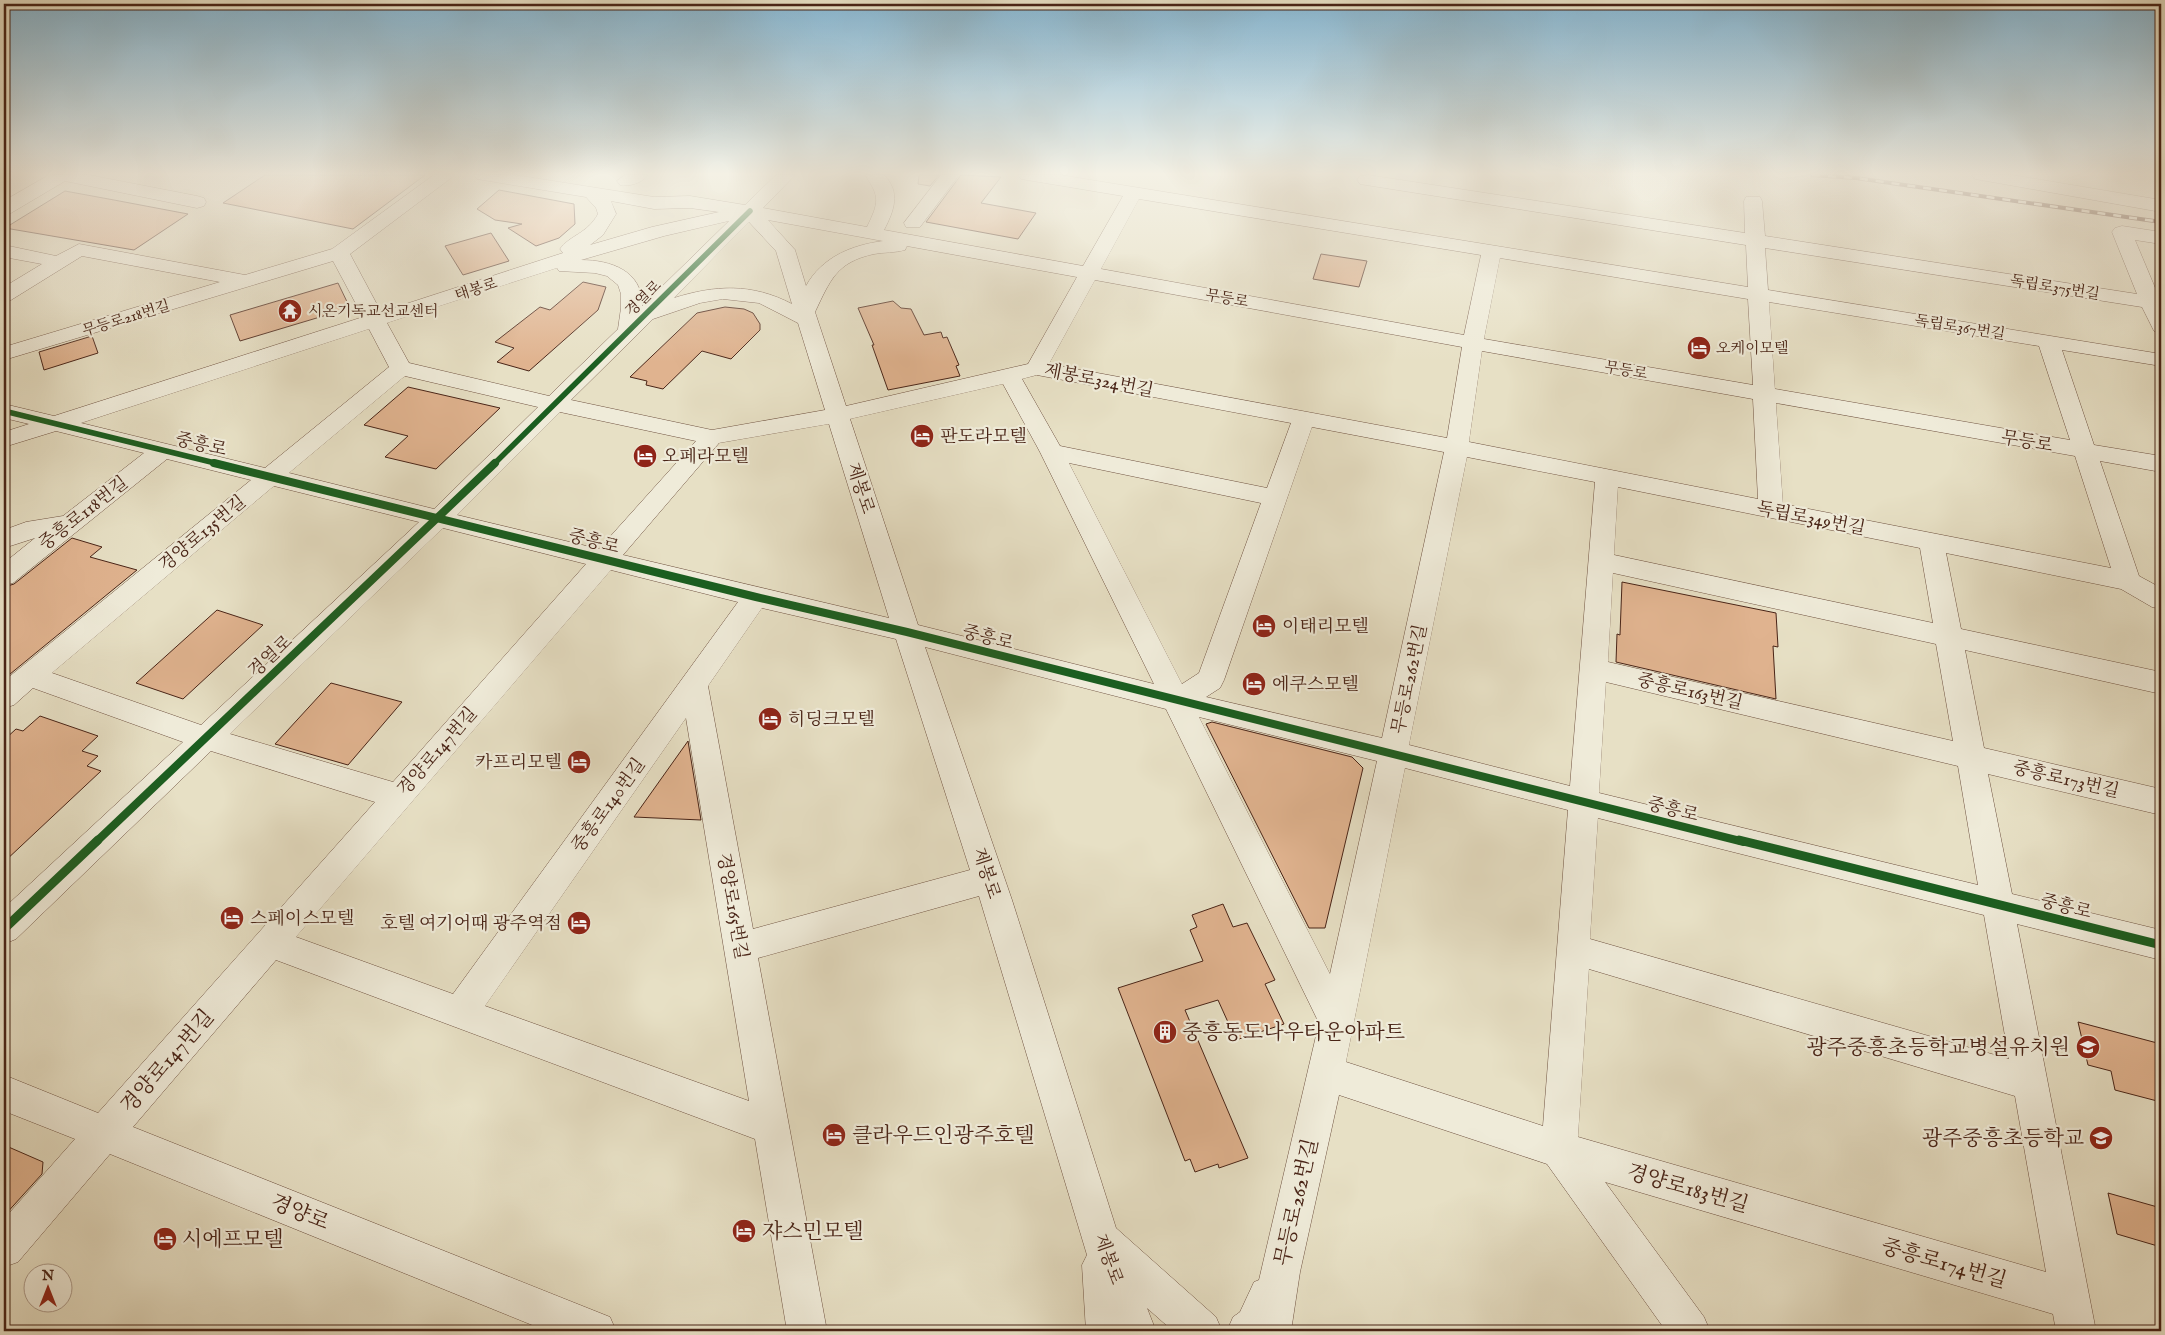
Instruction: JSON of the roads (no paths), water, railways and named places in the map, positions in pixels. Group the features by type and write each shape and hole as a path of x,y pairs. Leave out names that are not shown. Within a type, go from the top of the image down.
{"street":[{"name":"무등로218번길","path":"4,354 339,253 361,237"},
{"path":"532,271 590,237"},
{"name":"태봉로","path":"4,440 637,237"},
{"name":"경열로","path":"4,929 439,518 723,237"},
{"name":"제봉로","path":"774,237 786,250 907,632 989,879 1100,1239 1136,1331"},
{"name":"무등로","path":"896,237 1473,343 2161,464"},
{"path":"1036,368 1108,237"},
{"name":"독립로367번길","path":"1414,237 2161,360"},
{"name":"독립로375번길","path":"1737,237 2151,302"},
{"path":"2124,237 2161,327"},
{"path":"1755,240 1771,510"},
{"path":"532,271 595,266 616,274 625,280 631,295 634,326 699,296 725,293 744,294 767,300 806,316 825,273 853,254 886,246 944,246"},
{"name":"무등로218번길","path":"59,262 79,250 248,282"},
{"name":"무등로262번길","path":"1271,1331 1280,1272 1326,1073 1457,447 1473,343 1492,250"},
{"path":"4,251 59,262"},
{"path":"339,253 401,368 555,404 712,436 837,415"},
{"path":"4,296 59,262"},
{"name":"무등로","path":"2048,341 2128,581"},
{"name":"경양로135번길","path":"4,697 401,368"},
{"name":"제봉로324번길","path":"837,415 1009,376 1036,368 1457,447"},
{"path":"1009,376 1052,452 1336,1021"},
{"name":"중흥로","path":"4,411 756,597 907,632 1177,701 1394,752 1584,802 2161,946"},
{"path":"1177,701 1210,680 1304,418"},
{"name":"중흥로","path":"605,559 712,436"},
{"name":"독립로349번길","path":"1457,447 2128,581 2161,600"},
{"name":"중흥로118번길","path":"4,576 162,451"},
{"path":"1052,452 1275,498"},
{"path":"1559,1150 1607,477"},
{"path":"4,539 26,531 71,523"},
{"path":"1931,541 1998,905"},
{"name":"경양로147번길","path":"4,1248 605,559"},
{"path":"1601,561 2161,684"},
{"name":"중흥로140번길","path":"460,1013 756,597"},
{"name":"중흥로163번길","path":"1594,669 1786,714"},
{"path":"30,676 205,738 398,796"},
{"name":"경양로165번길","path":"694,684 807,1331"},
{"name":"중흥로173번길","path":"1786,714 2161,802"},
{"path":"740,948 989,879"},
{"name":"중흥로174번길","path":"1818,1226 2073,1315 1998,905"},
{"path":"270,943 771,1127"},
{"path":"1573,950 2030,1082"},
{"path":"1326,1073 1559,1150 1690,1331"},
{"name":"경양로","path":"4,1093 596,1331"},
{"name":"경양로183번길","path":"1559,1150 1818,1226"},
{"path":"1100,1239 1106,1331"},
{"path":"1100,1239 1202,1331"},
{"path":"1247,1331 1254,1326 1280,1272"},
{"path":"1280,1272 1288,1331"}],"place":[{"name":"시온기독교선교센터","path":"290,311"},
{"name":"오케이모텔","path":"1699,348"},
{"name":"판도라모텔","path":"922,436"},
{"name":"오페라모텔","path":"645,456"},
{"name":"이태리모텔","path":"1264,626"},
{"name":"에쿠스모텔","path":"1254,684"},
{"name":"히딩크모텔","path":"770,719"},
{"name":"카프리모텔","path":"579,762"},
{"name":"스페이스모텔","path":"232,918"},
{"name":"호텔 여기어때 광주역점","path":"579,923"},
{"name":"중흥동도나우타운아파트","path":"1165,1032"},
{"name":"광주중흥초등학교병설유치원","path":"2088,1047"},
{"name":"클라우드인광주호텔","path":"834,1135"},
{"name":"광주중흥초등학교","path":"2101,1138"},
{"name":"쟈스민모텔","path":"744,1231"},
{"name":"시에프모텔","path":"165,1239"}]}
